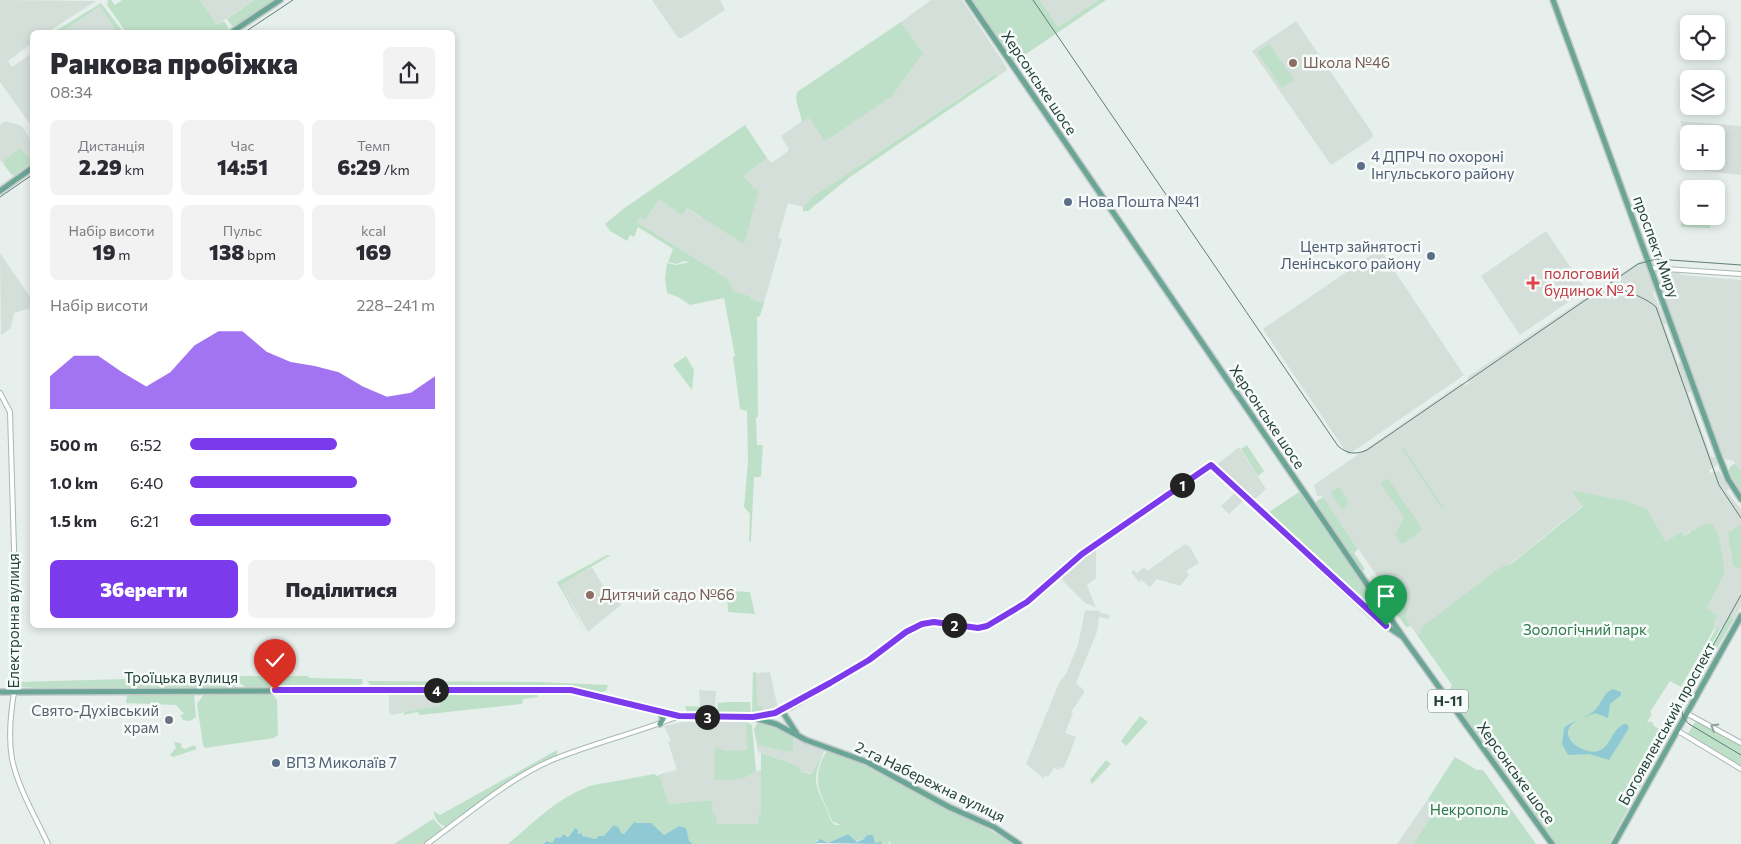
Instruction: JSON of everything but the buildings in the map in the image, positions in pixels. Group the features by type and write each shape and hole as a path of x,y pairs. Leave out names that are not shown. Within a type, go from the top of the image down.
{"main road":[{"path":"235,30 280,0"},
{"name":"Херсонське шосе","path":"968,0 1403,637 1552,844"},
{"name":"проспект Миру","path":"1553,0 1725,473 1741,499"},
{"path":"0,191 30,169"},
{"name":"Троїцька вулиця","path":"0,692 571,690 679,716 753,717 782,711 869,660 906,632 922,624 934,622 978,628 987,626 1027,602 1082,554 1211,465 1376,619 1403,637"},
{"name":"Богоявленський проспект","path":"1614,844 1741,616"},
{"path":"660,711 663,719 660,724"},
{"path":"782,711 799,737"},
{"name":"2-га Набережна вулиця","path":"753,717 776,724 799,737 867,762 949,807 994,827 1019,844"}],"street":[{"path":"1650,268 1741,274"},
{"name":"Електронна вулиця","path":"0,394 10,412 15,584 12,760 48,844"},
{"path":"1686,713 1741,743"},
{"path":"427,844 517,780 550,761 679,716"},
{"path":"1678,731 1741,769"}],"shaded area":[{"path":"0,0 96,1 51,30 30,30 30,44 8,61 12,67 30,54 30,124 0,82"},
{"path":"200,0 254,0 217,25"},
{"path":"652,0 720,0 725,10 682,38 678,38"},
{"path":"931,0 962,0 1007,68 1006,71 997,77 994,74 814,196 803,207 788,203 778,238 782,239 764,303 749,299 750,296 732,291 728,279 637,222 640,217 645,220 659,199 682,214 687,208 700,217 754,188 744,176 767,158 772,163 789,150 781,136 808,117 923,53 901,22"},
{"path":"1040,0 1098,0 1058,27"},
{"path":"100,6 116,30 65,30"},
{"name":"Школа №46","path":"1296,21 1373,134 1372,138 1331,165 1252,51"},
{"path":"5,121 22,126 30,139 30,165 14,176 0,160 0,125"},
{"path":"1680,121 1741,126 1741,175 1698,170 1725,170 1725,125 1681,125"},
{"name":"пологовий будинок № 2","path":"1546,231 1586,290 1520,335 1481,276"},
{"path":"1380,249 1464,375 1348,455 1263,329"},
{"path":"0,253 30,297 30,308 14,313 11,328 1,335"},
{"path":"1643,259 1655,287 1653,293 1666,323 1664,325 1678,363 1681,362 1691,391 1688,393 1711,457 1715,457 1717,462 1716,466 1709,470 1710,473 1719,471 1729,489 1726,491 1741,509 1741,606 1734,619 1728,617 1721,629 1714,629 1714,622 1707,608 1725,573 1690,531 1684,536 1681,533 1666,542 1647,509 1621,500 1572,490 1583,505 1419,638 1386,590 1381,598 1373,585 1379,579 1322,496 1317,496 1314,485 1461,383 1466,385 1469,383 1467,379 1469,376"},
{"path":"1667,271 1678,272 1682,275 1741,280 1741,492 1729,472 1730,467 1735,464 1734,461 1725,459 1722,454 1659,282 1661,273"},
{"path":"1239,447 1266,489 1253,501 1216,465"},
{"path":"1236,492 1244,500 1229,514 1221,506"},
{"path":"1185,544 1190,547 1199,563 1186,571 1189,575 1180,586 1157,579 1150,587 1141,580 1139,582 1131,572 1134,570 1137,573 1144,567 1147,571"},
{"path":"1096,548 1096,578 1087,585 1096,608 1084,602 1063,581 1062,577 1064,573"},
{"name":"Дитячий садо №66","path":"592,567 602,584 621,605 588,632 561,585"},
{"path":"1085,610 1100,611 1100,613 1110,615 1109,619 1099,617 1097,632 1076,683 1085,691 1071,712 1073,713 1065,733 1076,737 1064,768 1060,767 1059,770 1054,768 1048,777 1046,775 1043,778 1026,764 1059,683 1066,674 1078,645"},
{"path":"770,672 778,709 763,713 757,706 754,675 756,673"},
{"path":"699,690 716,691 715,707 700,706"},
{"path":"389,693 439,693 440,706 392,715 389,712"},
{"path":"684,722 746,722 747,750 725,752 715,746 749,776 756,771 762,770 761,815 758,824 717,824 713,815 711,800 669,804 660,776 677,770 668,742 671,741 664,726"},
{"path":"758,722 825,749 814,773 802,772 796,765 758,752 754,729"},
{"path":"1428,799 1435,811 1413,844 1397,844"}],"green space":[{"path":"108,0 111,0 115,5 122,0 200,0 217,25 224,21 229,29 125,30 107,5"},
{"path":"254,0 274,0 237,26 232,26 227,19"},
{"path":"971,0 1040,0 1058,27 1098,0 1106,0 1014,62"},
{"path":"101,3 121,30 116,30 100,6 65,30 57,30"},
{"path":"901,22 923,53 892,96 825,141 809,118 802,122 796,99 797,92"},
{"path":"1269,43 1294,80 1282,88 1257,52"},
{"path":"995,74 997,77 850,177 808,211 803,211 803,207 814,196"},
{"path":"745,125 767,158 744,176 754,188 759,190 744,244 687,208 682,215 659,199 645,220 640,217 637,222 728,279 733,291 764,303 760,316 757,317 758,417 756,417 757,445 763,445 761,477 754,477 751,541 749,541 750,514 744,507 748,462 747,411 740,409 733,357 735,356 724,298 690,305 678,297 667,293 665,279 667,263 676,265 690,262 684,261 677,264 668,262 673,249 638,227 634,237 630,235 627,241 610,231 605,224 623,209"},
{"path":"20,148 30,159 30,163 15,175 12,175 4,165 5,160"},
{"path":"1681,225 1710,225 1710,228 1681,227"},
{"path":"686,356 694,370 692,390 673,365"},
{"path":"1247,445 1264,471 1258,476 1241,449"},
{"path":"1402,448 1404,448 1444,509 1442,509"},
{"path":"1734,464 1741,471 1741,492 1729,472 1730,467"},
{"path":"1388,479 1421,527 1421,531 1404,543 1401,543 1395,535 1404,517 1381,484 1383,480"},
{"path":"1339,487 1348,500 1347,506 1342,509 1332,496 1332,491"},
{"name":"Зоологічний парк","path":"1571,490 1627,501 1647,509 1666,542 1681,532 1684,536 1706,523 1712,524 1719,536 1725,573 1707,608 1717,616 1714,622 1714,629 1681,687 1670,681 1650,712 1652,714 1647,722 1652,722 1654,726 1664,732 1662,737 1666,739 1609,844 1555,844 1448,693 1452,685 1417,635 1421,633 1422,627 1499,568 1511,564 1583,506"},
{"path":"1299,492 1388,621 1388,624 1385,624 1270,516 1269,512"},
{"path":"1323,497 1358,549 1354,553 1365,569 1363,571 1316,505 1317,501"},
{"path":"1741,524 1741,570 1733,565 1729,535 1727,534"},
{"path":"607,555 611,555 561,585 586,633 557,582"},
{"path":"1386,590 1394,601 1400,597 1408,610 1405,617 1411,626 1406,627 1383,595"},
{"path":"729,591 750,592 755,614 728,612 727,595"},
{"path":"1729,616 1734,619 1685,703 1694,686 1695,679"},
{"path":"1717,627 1720,629 1683,695 1682,691"},
{"path":"753,671 756,673 757,706 762,706 763,713 752,714"},
{"path":"235,676 237,685 235,687 36,688 20,687 17,682"},
{"path":"238,676 308,676 309,678 362,679 363,683 359,686 245,687 240,683"},
{"path":"367,681 540,682 608,685 606,691 601,692 571,687 539,686 371,686"},
{"path":"439,693 536,693 538,697 523,699 522,704 420,715 418,712 403,715 405,712 440,706"},
{"path":"204,694 273,695 277,700 278,735 274,738 205,748 197,704"},
{"path":"127,695 194,695 196,717 190,721 183,720 180,715 184,714 176,705 126,703"},
{"path":"750,702 751,714 718,712 718,703"},
{"path":"685,706 715,707 712,713 687,712"},
{"path":"1140,716 1148,722 1126,746 1121,741"},
{"path":"1696,720 1741,746 1741,766 1688,734"},
{"path":"746,722 752,725 756,771 747,777 731,780 714,780 715,746 725,751 747,750"},
{"path":"758,722 768,723 793,736 793,750 789,752 758,745 754,729"},
{"path":"174,742 181,743 182,748 185,749 194,745 197,749 173,757 170,755 176,748"},
{"path":"557,750 557,756 538,765 448,827 440,824 436,819 434,811 440,815"},
{"path":"830,751 890,776 1015,844 891,844 890,841 888,844 875,843 873,837 856,841 848,834 828,843 817,840 817,844 693,844 689,841 685,828 679,826 664,835 650,823 636,823 635,821 624,834 615,826 604,836 598,836 596,839 583,837 574,829 568,836 564,834 560,838 556,837 552,844 545,841 543,844 508,844 554,806 585,788 655,774 656,776 677,769 660,776 669,804 712,800 713,815 716,815 717,824 758,824 759,814 761,814 761,753 796,765 802,772 811,774 825,752 819,764 816,781 831,821 835,825 841,825 832,821 819,788 818,772 826,752"},
{"name":"Некрополь","path":"1455,757 1477,770 1483,770 1536,844 1413,844 1435,811 1428,799"},
{"path":"1106,760 1111,764 1092,784 1090,780"},
{"path":"433,819 442,828 442,832 425,844 394,844"}],"water":[{"path":"1613,689 1621,692 1621,695 1610,704 1608,718 1595,713 1576,721 1592,713"},
{"path":"1576,721 1571,725 1568,736 1575,745 1593,752 1603,749 1616,730 1624,724 1627,724 1629,728 1609,760 1589,754 1568,755 1562,744 1564,728"},
{"path":"635,821 636,823 651,823 664,835 679,826 686,828 689,841 693,844 543,844 546,841 552,843 556,837 560,838 564,834 568,837 575,828 578,830 578,834 582,833 582,836 596,839 598,836 604,836 614,825 624,834"},
{"path":"848,834 857,842 864,839 867,835 873,835 875,843 881,842 882,844 816,843 820,839 828,843"}],"tram line":[{"path":"248,30 293,0"},
{"path":"1033,0 1338,446 1345,451 1359,453 1367,450 1638,264 1656,259 1741,265"},
{"path":"0,197 30,176"},
{"path":"1602,288 1615,288 1630,293 1645,299 1656,307 1719,485 1741,518"},
{"path":"1741,595 1686,694 1682,710 1689,724 1741,755"}],"place":[{"name":"Школа №46","path":"1293,63"},
{"name":"4 ДПРЧ по охороні Інгульського району","path":"1361,166"},
{"name":"Нова Пошта №41","path":"1068,202"},
{"name":"Центр зайнятості Ленінського району","path":"1431,256"},
{"name":"пологовий будинок № 2","path":"1533,283"},
{"name":"Дитячий садо №66","path":"590,595"},
{"name":"Свято-Духівський храм","path":"169,720"},
{"name":"ВПЗ Миколаїв 7","path":"276,763"}],"route":[{"path":"275,690 571,690 582,691 679,716 753,717 775,713 790,707 869,660 906,632 922,624 934,622 978,628 987,626 1027,602 1082,554 1211,465 1252,505 1376,619 1386,626"}]}
